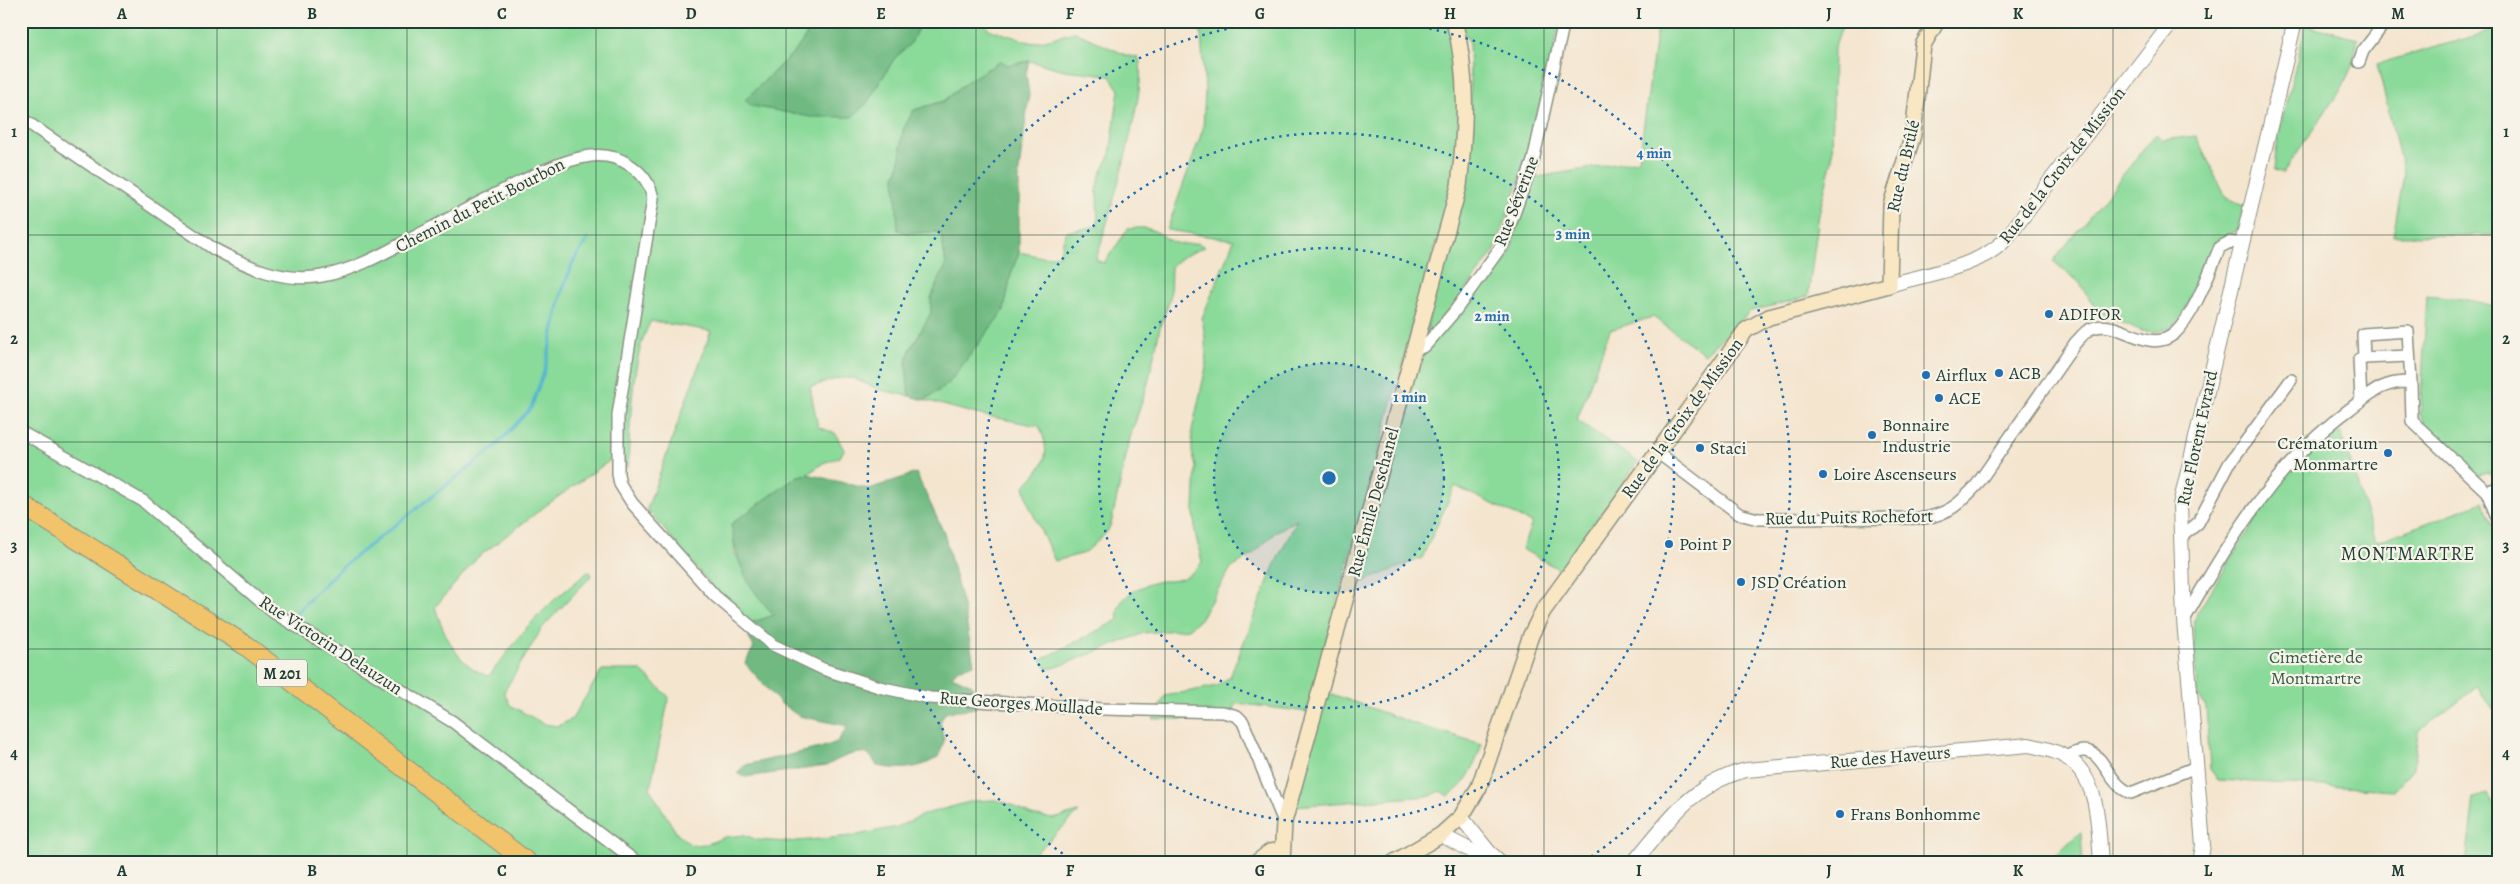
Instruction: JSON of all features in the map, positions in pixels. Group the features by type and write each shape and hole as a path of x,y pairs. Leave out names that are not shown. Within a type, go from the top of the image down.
{"highway":[{"name":"M 201","path":"21,504 245,645 528,863"},
{"name":"M 201","path":"21,513 199,623 278,678 512,863"}],"main road":[{"name":"Rue Émile Deschanel","path":"1282,856 1284,822 1459,186 1463,150 1464,94 1460,41 1454,21"},
{"name":"Rue du Brûlé","path":"1889,285 1891,205 1913,135 1923,45 1937,21"},
{"name":"Rue de la Croix de Mission","path":"1394,863 1441,835 1461,817 1479,787 1531,635 1543,611 1746,330 1768,317 1889,285"},
{"path":"1256,863 1270,852 1282,856"}],"street":[{"name":"Rue Séverine","path":"1413,351 1425,346 1455,311 1503,244 1533,161 1564,21"},
{"name":"Rue Florent Evrard","path":"2200,863 2203,845 2184,620 2180,505 2295,21"},
{"path":"2359,62 2363,51 2386,21"},
{"name":"Rue de la Croix de Mission","path":"1889,285 1978,260 1994,252 2171,22"},
{"name":"Chemin du Petit Bourbon","path":"21,118 214,249 244,265 281,278 321,277 371,260 495,194 571,160 593,156 615,158 634,166 651,189 652,199 618,415 618,474 620,484 632,503 715,596"},
{"name":"Rue du Puits Rochefort","path":"1657,452 1739,514 1758,519 1925,518 1944,514 1960,503 1976,486 2076,342 2089,330 2106,326 2144,340 2160,341 2174,334 2185,322 2220,247 2230,242 2242,244"},
{"path":"2364,358 2363,334 2408,331 2412,421 2487,492 2499,522"},
{"path":"2360,401 2359,359 2409,356"},
{"path":"2181,537 2198,523 2230,464 2291,380"},
{"path":"2184,620 2256,504 2281,471 2332,421 2360,401 2386,384 2411,382"},
{"name":"Rue Victorin Delauzun","path":"21,432 143,500 272,612 453,722 638,863"},
{"path":"2487,492 2499,487"},
{"name":"Rue Georges Moullade","path":"715,596 773,645 824,669 879,687 930,698 1103,709 1223,712 1237,716 1243,722 1284,822"},
{"name":"Rue des Haveurs","path":"1633,863 1691,798 1724,776 1746,770 2029,745 2050,750 2067,757 2086,778 2093,792 2101,863"},
{"path":"2067,757 2078,750 2092,752 2099,758 2120,790 2131,793 2196,767"},
{"path":"1461,817 1489,852 1501,863"},
{"path":"1441,835 1494,863"}],"green space":[{"path":"21,21 816,21 797,49 745,100 757,106 787,111 867,103 894,59 911,43 921,21 984,21 988,29 1033,43 1075,32 1128,56 1138,57 1141,70 1139,93 1133,122 1126,155 1096,260 1104,263 1128,229 1144,228 1152,230 1179,244 1198,243 1205,247 1182,257 1171,267 1170,300 1161,323 1148,383 1130,438 1111,524 1107,532 1085,553 1055,561 1029,505 1024,486 1041,466 1046,452 1039,426 976,414 925,400 948,384 1004,310 1011,274 1019,252 1042,257 1059,255 1066,232 1098,226 1097,191 1100,175 1110,156 1119,90 1109,75 1065,70 1029,61 1008,65 969,80 944,101 914,110 903,130 899,167 895,177 914,233 941,232 946,265 931,298 931,313 910,350 906,363 909,396 880,390 853,378 840,378 810,387 818,427 835,433 844,450 840,457 823,463 808,474 798,476 734,541 735,554 774,615 751,623 716,591 647,509 711,331 651,321 644,335 635,371 628,467 612,459 548,504 477,558 435,607 448,639 461,658 478,672 489,676 528,626 553,601 589,571 592,575 542,628 504,692 510,705 544,724 558,726 572,719 602,670 640,670 669,697 650,789 677,834 691,845 707,844 725,837 745,835 757,840 787,842 852,836 897,827 925,814 973,801 995,800 1010,804 1031,815 1053,819 1079,812 1025,863 21,863"},
{"path":"816,21 921,21 911,43 894,59 867,103 852,117 810,117 752,106 745,100 797,49"},
{"path":"1200,21 1447,21 1452,38 1457,73 1459,109 1458,163 1307,712 1235,703 1233,719 1153,719 1165,696 1217,686 1230,677 1274,566 1297,520 1277,531 1253,554 1231,568 1200,619 1188,629 1144,633 1057,667 1047,669 1041,660 1118,620 1120,605 1124,598 1131,593 1146,585 1181,579 1193,572 1202,562 1195,532 1196,467 1192,451 1192,430 1206,367 1202,318 1234,240 1167,230 1203,129 1205,91"},
{"path":"1459,21 1560,21 1534,138 1495,250 1461,297 1430,332 1426,333 1471,113 1469,42"},
{"path":"1658,21 1844,21 1834,48 1832,159 1819,214 1808,297 1751,311 1705,354 1653,317 1610,330 1577,420 1638,462 1560,570 1522,549 1532,523 1455,486 1422,558 1355,585 1418,358 1509,256 1532,178 1639,160"},
{"path":"2305,25 2358,38 2352,66 2343,86 2283,173 2274,170 2276,151"},
{"path":"2499,29 2499,181 2495,183 2499,194 2499,235 2393,236 2404,175 2377,64"},
{"path":"1001,61 1008,65 1029,61 1026,74 1029,95 1019,170 1019,252 1011,274 1004,310 948,384 925,400 909,396 906,363 910,350 931,313 931,298 946,265 941,232 906,233 898,230 895,177 899,167 903,130 914,110 944,101 969,80"},
{"path":"2156,134 2163,140 2196,136 2226,198 2244,205 2238,230 2218,240 2181,317 2170,328 2157,332 2142,331 2097,311 2079,282 2053,261"},
{"path":"2427,296 2464,299 2499,307 2497,478 2487,472 2477,475 2430,431 2420,415"},
{"name":"Cimetière de Montmartre","path":"2341,433 2376,542 2483,502 2499,539 2499,718 2476,687 2419,731 2414,768 2394,790 2218,780 2210,769 2206,707 2197,693 2193,629 2197,613 2282,478 2322,440"},
{"path":"916,473 944,533 964,610 974,664 957,670 952,676 972,685 980,695 975,708 945,713 940,722 944,741 939,756 925,764 909,768 877,766 870,756 860,753 848,755 826,766 745,777 737,773 745,765 820,748 837,742 848,726 799,716 780,703 745,663 754,647 749,638 751,623 774,615 756,593 744,573 736,552 731,524 798,476 808,474 869,489"},
{"path":"1326,692 1418,725 1482,744 1466,780 1448,796 1440,791 1431,796 1294,806"},
{"path":"2488,794 2499,814 2499,863 2466,863 2474,798"},
{"path":"2081,833 2083,863 2047,863 2077,835"}],"waterway":[{"path":"294,615 338,570 495,447 531,408 545,369 562,291 573,262 588,239"}],"place":[{"name":"ADIFOR","path":"2049,314"},
{"name":"ACB","path":"1999,373"},
{"name":"Airflux","path":"1926,375"},
{"name":"ACE","path":"1939,398"},
{"name":"Bonnaire Industrie","path":"1872,435"},
{"name":"Staci","path":"1700,448"},
{"name":"Crématorium Monmartre","path":"2388,453"},
{"name":"Loire Ascenseurs","path":"1823,474"},
{"name":"Point P","path":"1669,544"},
{"name":"JSD Création","path":"1741,582"},
{"name":"Frans Bonhomme","path":"1840,814"}],"district":[{"name":"MONTMARTRE","path":"2408,553"}]}
